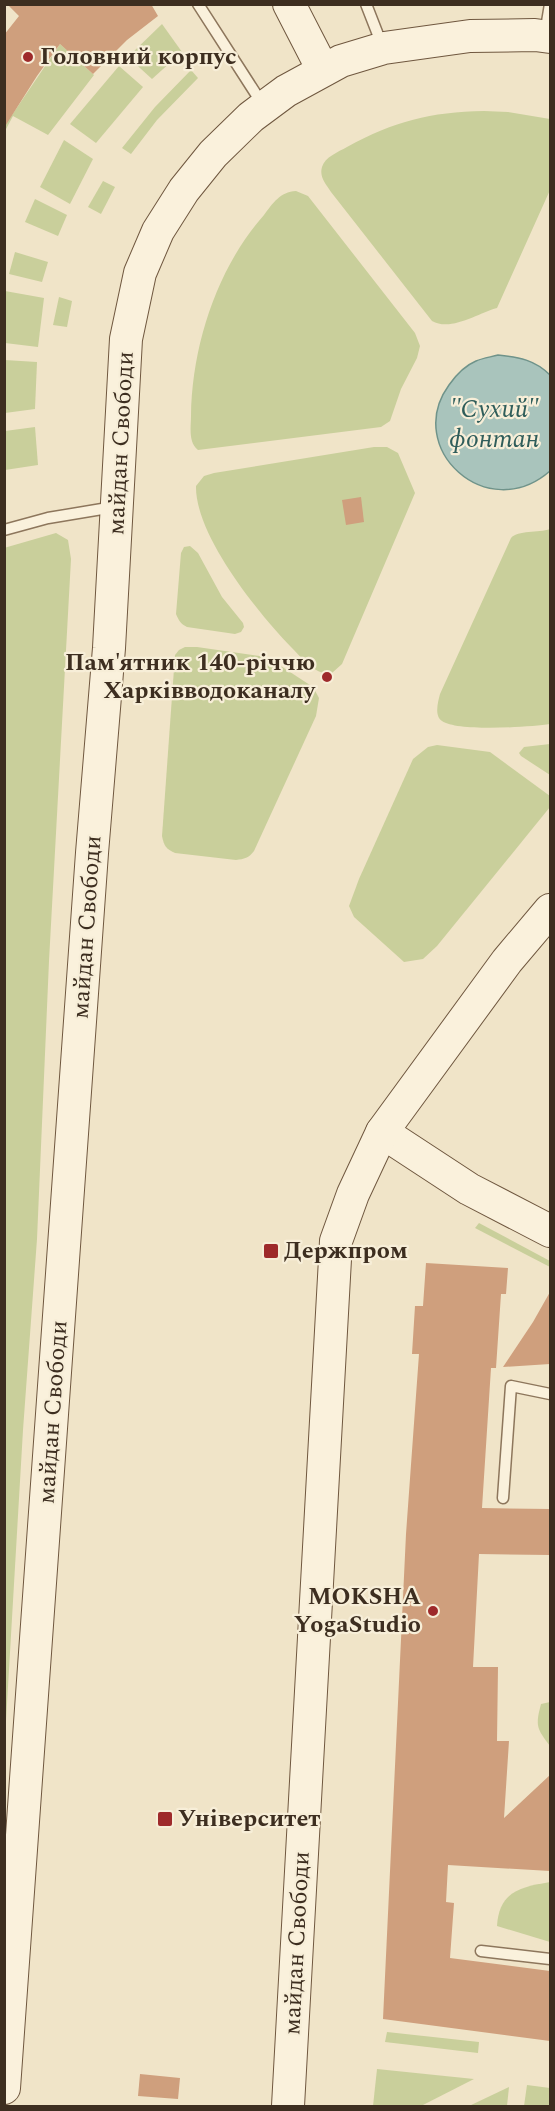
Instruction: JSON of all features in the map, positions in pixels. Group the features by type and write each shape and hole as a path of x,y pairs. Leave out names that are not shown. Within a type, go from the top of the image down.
{"main road":[{"path":"289,4 322,70"},
{"name":"майдан Свободи","path":"4,2088 92,853 109,648 126,339 140,273 158,231 184,190 213,154 264,105 322,70 341,61 384,48 470,36 547,37"},
{"name":"майдан Свободи","path":"288,2106 336,1241 353,1194 382,1132 507,961 550,910"},
{"path":"382,1132 469,1189 550,1231"}],"lane":[{"path":"198,4 264,105"},
{"path":"366,4 384,48"},
{"name":"майдан Свободи","path":"547,37 549,4"},
{"path":"4,530 48,518 117,506"},
{"path":"503,1498 511,1386 550,1394"},
{"path":"481,1951 550,1959"}],"green space":[{"path":"162,24 182,52 152,79 128,57"},
{"path":"60,44 94,75 48,135 13,116 5,131 5,112 12,115"},
{"path":"119,66 143,87 96,143 70,124"},
{"path":"191,70 198,78 157,120 131,154 122,148 155,107"},
{"path":"508,112 550,119 550,190 497,308 456,323 439,324 432,321 331,192 321,171 326,160 336,153 397,124 447,113"},
{"path":"64,140 93,159 70,204 40,187"},
{"path":"103,181 115,187 101,214 88,207"},
{"path":"296,191 308,196 415,333 420,346 417,358 401,389 390,421 381,427 198,450 191,434 192,389 202,335 210,309 233,259 247,236 277,199 286,193"},
{"path":"35,199 67,215 58,236 25,222"},
{"path":"15,252 48,262 42,282 9,274"},
{"path":"5,291 44,298 38,347 5,343"},
{"path":"59,297 72,301 67,327 53,325"},
{"path":"5,360 37,362 35,409 5,413"},
{"path":"35,427 38,465 5,470 5,431"},
{"path":"374,447 387,447 398,453 415,493 342,664 332,673 324,673 314,669 306,662 277,632 246,594 217,550 206,527 198,506 196,486 204,476 214,473"},
{"path":"550,529 550,724 478,728 463,727 442,721 437,712 440,694 511,538 518,534"},
{"path":"56,533 68,540 71,559 49,961 37,1239 5,1738 4,548"},
{"path":"190,546 198,553 222,597 243,623 244,627 241,632 235,634 187,627 179,620 176,614 181,553 184,547"},
{"path":"185,647 267,657 313,687 319,698 316,716 254,851 244,859 175,853 166,847 162,836 175,655"},
{"path":"550,744 550,775 519,753 524,747"},
{"path":"437,745 490,752 550,796 550,807 437,946 423,959 404,962 354,917 349,906 413,759 428,747"},
{"path":"479,1223 550,1261 550,1267 475,1228"},
{"path":"550,1702 550,1746 538,1727 538,1717 541,1704"},
{"path":"550,1882 550,1942 497,1926 502,1905 513,1893 530,1886"},
{"path":"387,2032 479,2042 478,2053 385,2042"},
{"path":"377,2069 474,2079 421,2106 373,2106"},
{"path":"527,2085 550,2088 550,2106 524,2106"},
{"path":"509,2087 507,2106 469,2106"}],"water":[{"name":"\"Сухий\" фонтан","path":"498,355 526,360 550,375 550,471 526,486 501,490 478,485 459,472 444,454 437,433 438,409 454,378 472,363"}],"building":[{"name":"Головний корпус","path":"7,4 151,4 158,16 127,40 93,74 60,44 4,128 4,35 19,16"},
{"path":"361,497 364,522 346,525 342,500"},
{"path":"426,1263 508,1268 506,1294 501,1294 496,1368 491,1368 482,1508 550,1509 550,1555 479,1554 473,1667 498,1667 497,1741 509,1741 504,1818 550,1775 550,1871 448,1865 446,1902 454,1903 450,1958 550,1971 550,2041 383,2019 406,1534 419,1354 412,1354 415,1306 423,1306"},
{"path":"550,1292 550,1364 503,1367 533,1322"},
{"path":"140,2074 180,2078 178,2099 138,2096"}],"place":[{"name":"Головний корпус","path":"28,57"},
{"name":"Пам'ятник 140-річчю Харківводоканалу","path":"327,677"},
{"name":"Держпром","path":"271,1251"},
{"name":"MOKSHA YogaStudio","path":"433,1611"},
{"name":"Університет","path":"165,1819"}]}
